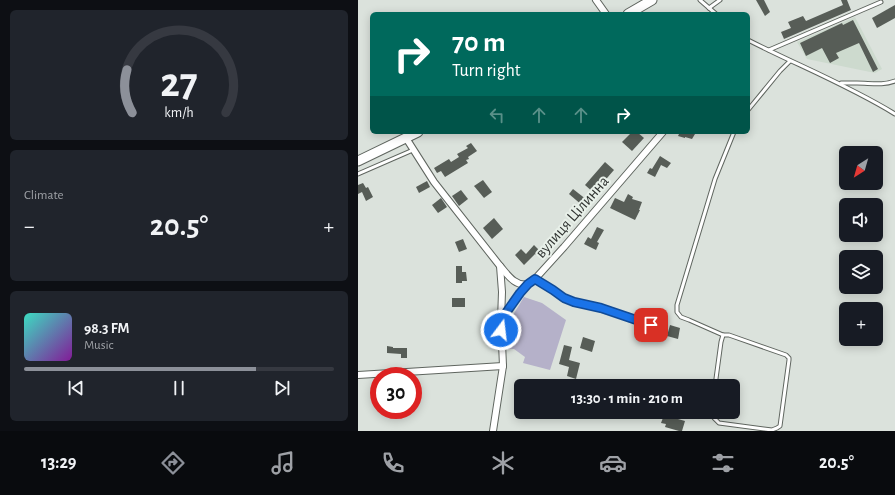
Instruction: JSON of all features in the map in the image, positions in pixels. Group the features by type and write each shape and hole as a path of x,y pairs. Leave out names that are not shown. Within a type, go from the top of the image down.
{"main road":[{"path":"631,12 652,0"},
{"path":"358,161 414,134"}],"street":[{"path":"596,0 605,12"},
{"name":"вулиця Цілинна","path":"501,320 520,293 535,279 612,193 662,134"},
{"path":"406,138 434,182 510,278 523,285 528,284"},
{"path":"493,431 503,366 501,320 502,292 500,266"},
{"path":"358,375 503,366"}],"lane":[{"path":"700,0 714,12"},
{"path":"709,8 720,0"},
{"path":"769,50 881,2"},
{"path":"750,41 839,84 895,114"},
{"path":"750,108 790,61"},
{"path":"839,84 889,84 895,81"},
{"path":"715,419 719,423 778,430 780,426 789,358 786,355 729,335 723,335 681,317 677,312 677,305 715,179 733,134"},
{"path":"358,174 413,150"},
{"path":"535,279 564,298 574,302 601,308 651,325"},
{"path":"716,379 723,335"}],"shaded area":[{"path":"855,17 882,69 875,73 807,59 797,42"},
{"path":"524,297 542,303 566,320 550,370 523,363 525,357 514,349 508,349 507,325"}],"building":[{"path":"756,0 764,0 770,12 765,16"},
{"path":"841,0 847,0 851,10 784,39 781,32 791,28 788,22 803,16 806,21 843,5"},
{"path":"895,5 895,18 877,28 872,18"},
{"path":"853,20 878,69 873,72 859,43 836,53 839,58 830,63 822,48 806,56 800,43 842,23 843,25"},
{"path":"630,134 639,134 644,138 632,151 622,142"},
{"path":"679,134 695,134 692,139 678,136"},
{"path":"471,143 477,151 468,157 469,159 466,160 468,163 445,177 441,171 437,173 434,168 449,159 451,162 459,157 457,154 468,148 466,146"},
{"path":"660,156 671,163 667,168 661,165 655,177 647,173 650,168 652,169"},
{"path":"605,162 614,170 594,193 585,185"},
{"path":"483,180 492,192 484,198 474,186"},
{"path":"427,181 430,187 419,193 416,187"},
{"path":"363,183 366,188 368,187 373,197 366,201 362,192 358,194 358,185"},
{"path":"573,189 587,200 583,206 569,194"},
{"path":"461,190 468,199 459,206 452,196"},
{"path":"628,194 633,197 632,199 642,202 635,220 610,208 615,198 624,202"},
{"path":"441,198 447,207 438,213 432,205"},
{"path":"494,218 503,229 492,239 483,228"},
{"path":"597,227 604,230 597,242 599,243 596,250 584,244 588,237 591,239"},
{"path":"463,239 467,249 459,252 455,242"},
{"path":"534,245 540,251 524,265 515,255 521,249 526,254"},
{"path":"456,266 462,266 462,272 466,272 467,281 456,283"},
{"path":"452,298 465,298 465,307 452,307"},
{"path":"670,325 680,328 678,339 667,336"},
{"path":"583,337 595,341 592,352 580,348"},
{"path":"564,345 572,347 569,360 580,363 576,379 567,376 569,367 559,364"},
{"path":"387,346 393,348 407,348 407,358 401,358 401,354 387,353"},
{"path":"662,419 678,419 685,421 682,431 665,427 666,424 661,423"}],"route":[{"path":"501,330 501,320 520,293 535,279 564,298 574,302 601,308 651,325"}]}
